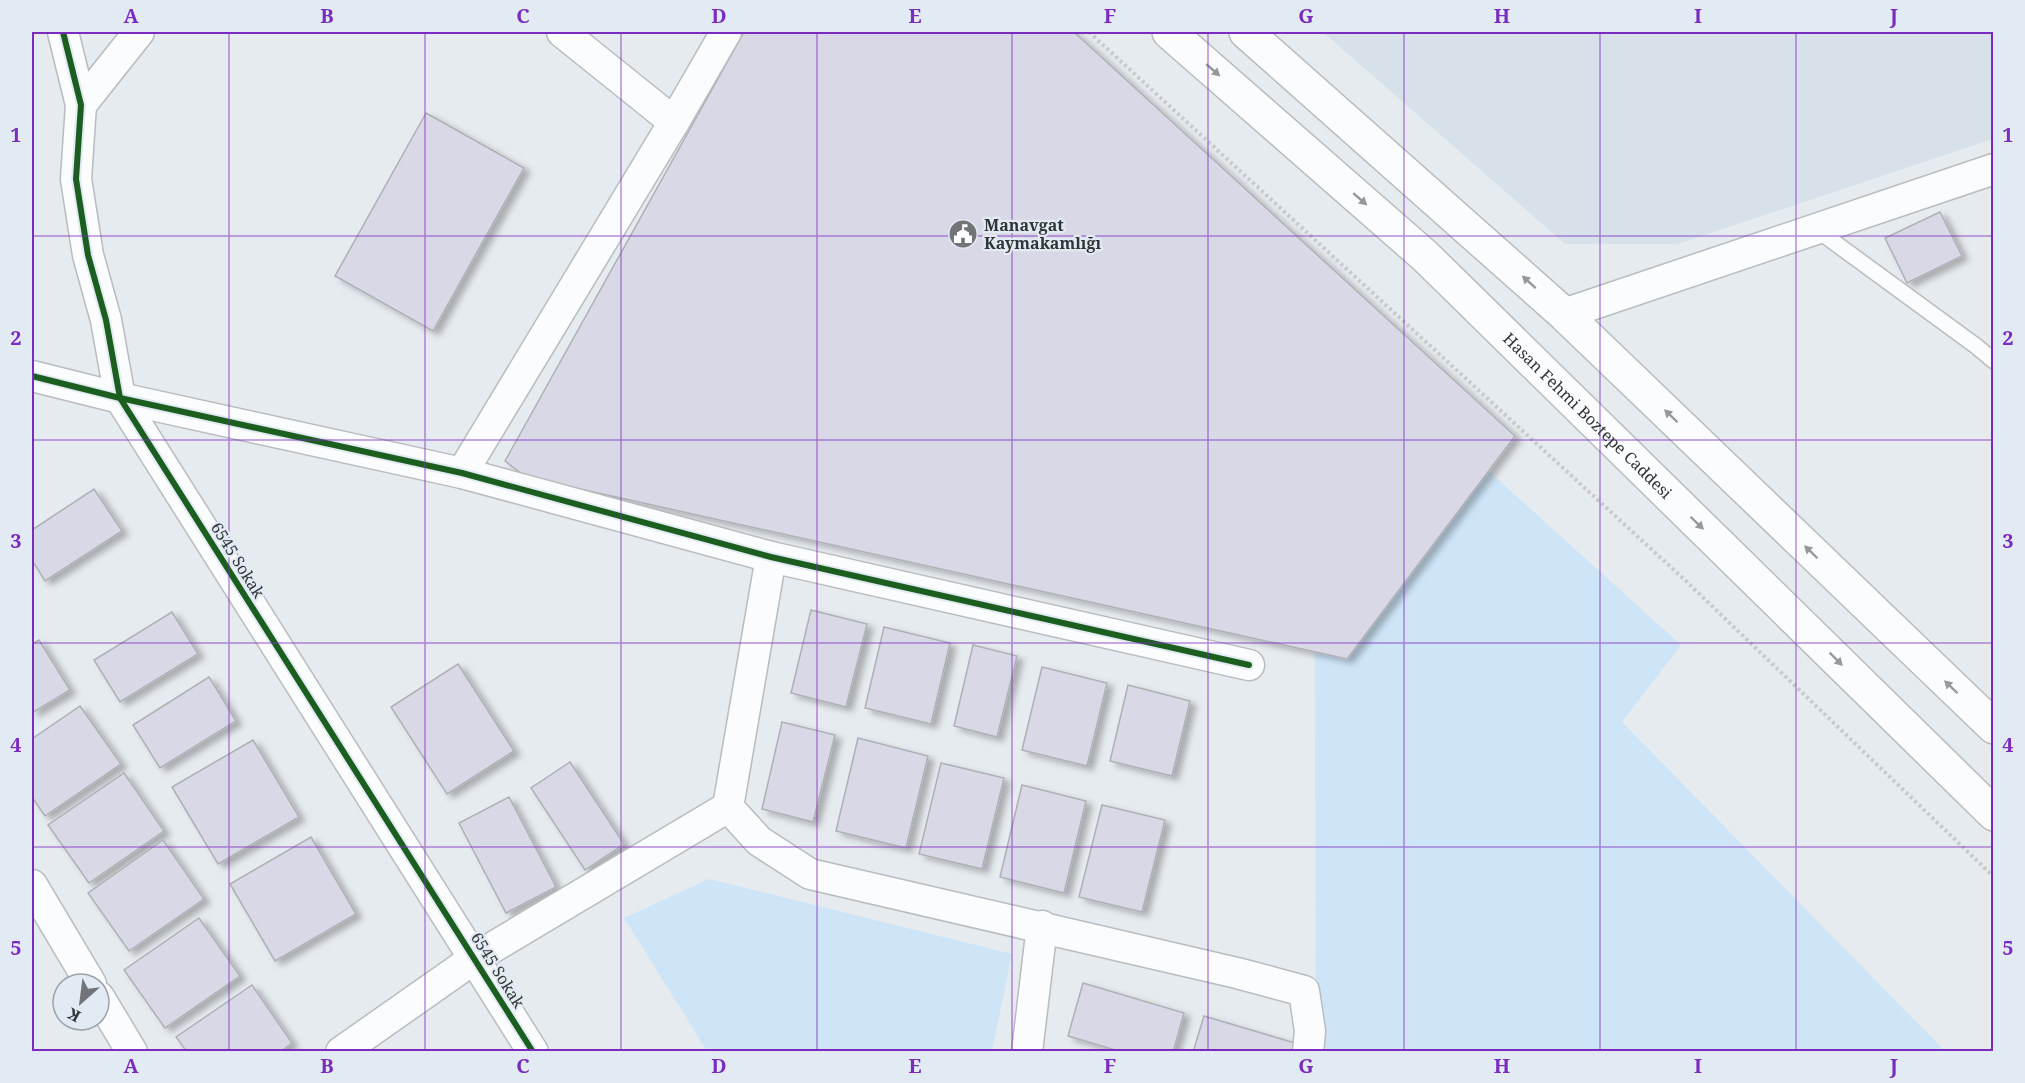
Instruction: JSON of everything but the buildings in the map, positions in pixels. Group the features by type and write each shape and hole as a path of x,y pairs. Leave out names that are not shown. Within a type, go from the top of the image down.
{"main road":[{"name":"Hasan Fehmi Boztepe Caddesi","path":"1169,32 1425,256 1994,814"},
{"path":"1246,32 1564,314 1994,728"}],"street":[{"name":"6545 Sokak","path":"63,32 81,105 76,179 88,255 106,320 120,398 533,1052"},
{"path":"81,105 139,32"},
{"path":"562,32 674,122"},
{"path":"462,474 726,32"},
{"path":"1564,314 1994,169"},
{"path":"32,376 120,398 462,474 771,557 1249,665"},
{"path":"341,1052 475,957 728,807 771,557"},
{"path":"728,807 759,842 810,874 1042,926 1238,973 1304,992 1310,1031 1308,1052"},
{"path":"32,885 84,972"},
{"path":"1027,1052 1042,926"},
{"path":"111,1017 132,1052"}],"lane":[{"path":"1816,229 1994,361"}],"path":[{"path":"1089,32 1696,590 1994,877"}],"shaded area":[{"path":"1323,32 1993,32 1993,139 1678,244 1565,244"},
{"path":"1387,379 1681,645 1622,722 1945,1051 1316,1051 1314,483"},
{"path":"709,879 1012,954 992,1051 707,1051 624,918"}],"cycle path":[{"path":"63,32 81,105 76,179 88,255 106,320 120,398 533,1052"},
{"path":"32,376 120,398 462,473 771,557 1249,665"}],"place":[{"name":"Manavgat Kaymakamlığı","path":"963,234"}]}
